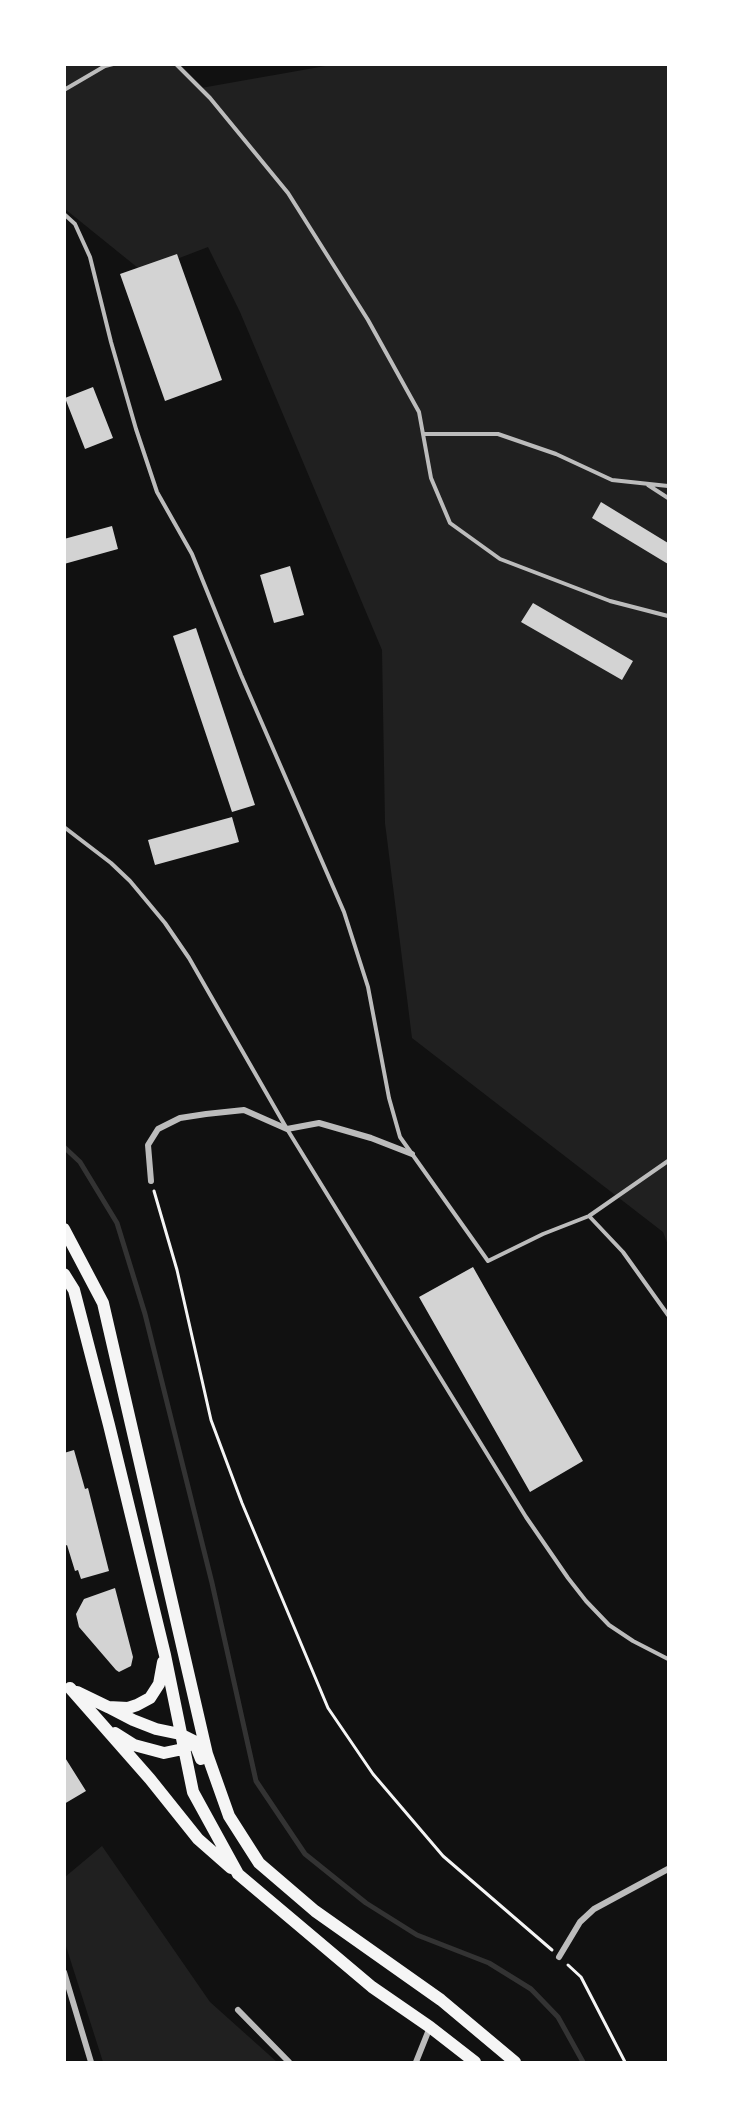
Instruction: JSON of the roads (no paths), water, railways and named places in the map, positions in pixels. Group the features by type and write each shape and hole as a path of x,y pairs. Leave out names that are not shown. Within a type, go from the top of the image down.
{"main road":[{"path":"64,1229 103,1303 207,1754 229,1816 259,1863"},
{"path":"64,1274 74,1290 165,1655 180,1734 189,1745 222,1818 244,1851 315,1911 441,2000 515,2062"},
{"path":"108,1707 128,1708 150,1698 159,1684 165,1655"},
{"path":"67,1686 156,1729 180,1734"},
{"path":"67,1686 198,1839 372,1987 430,2027 475,2062"},
{"path":"200,1725 189,1745 193,1792 238,1874"},
{"path":"103,1726 134,1745 164,1753 189,1745"}],"street":[{"path":"151,1181 147,1145 158,1129 180,1118 244,1110 287,1129 319,1123 371,1138 412,1154"},
{"path":"559,1957 580,1922 594,1909 669,1869"},
{"path":"64,1972 92,2062"},
{"path":"238,2010 289,2062"},
{"path":"416,2062 430,2027"}],"lane":[{"path":"64,90 105,66 113,64"},
{"path":"176,64 210,98 288,193 368,320 419,412 431,478 450,523 500,558 610,601 669,616"},
{"path":"64,214 75,224 90,257 111,342 157,492 192,554 249,696 344,912 368,987 389,1098 400,1137 488,1261 543,1234 589,1216 669,1161"},
{"path":"423,434 498,434 556,454 612,480 669,486"},
{"path":"645,483 669,498"},
{"path":"64,827 130,880 165,922 208,988 287,1129 548,1550 586,1601 609,1625 633,1641 669,1659"},
{"path":"589,1216 623,1252 669,1315"}],"waterway":[{"path":"64,1147 80,1162 117,1223 145,1314 212,1583 256,1781 305,1854 366,1903 417,1935 489,1963 531,1989 558,2017 583,2062"}]}
